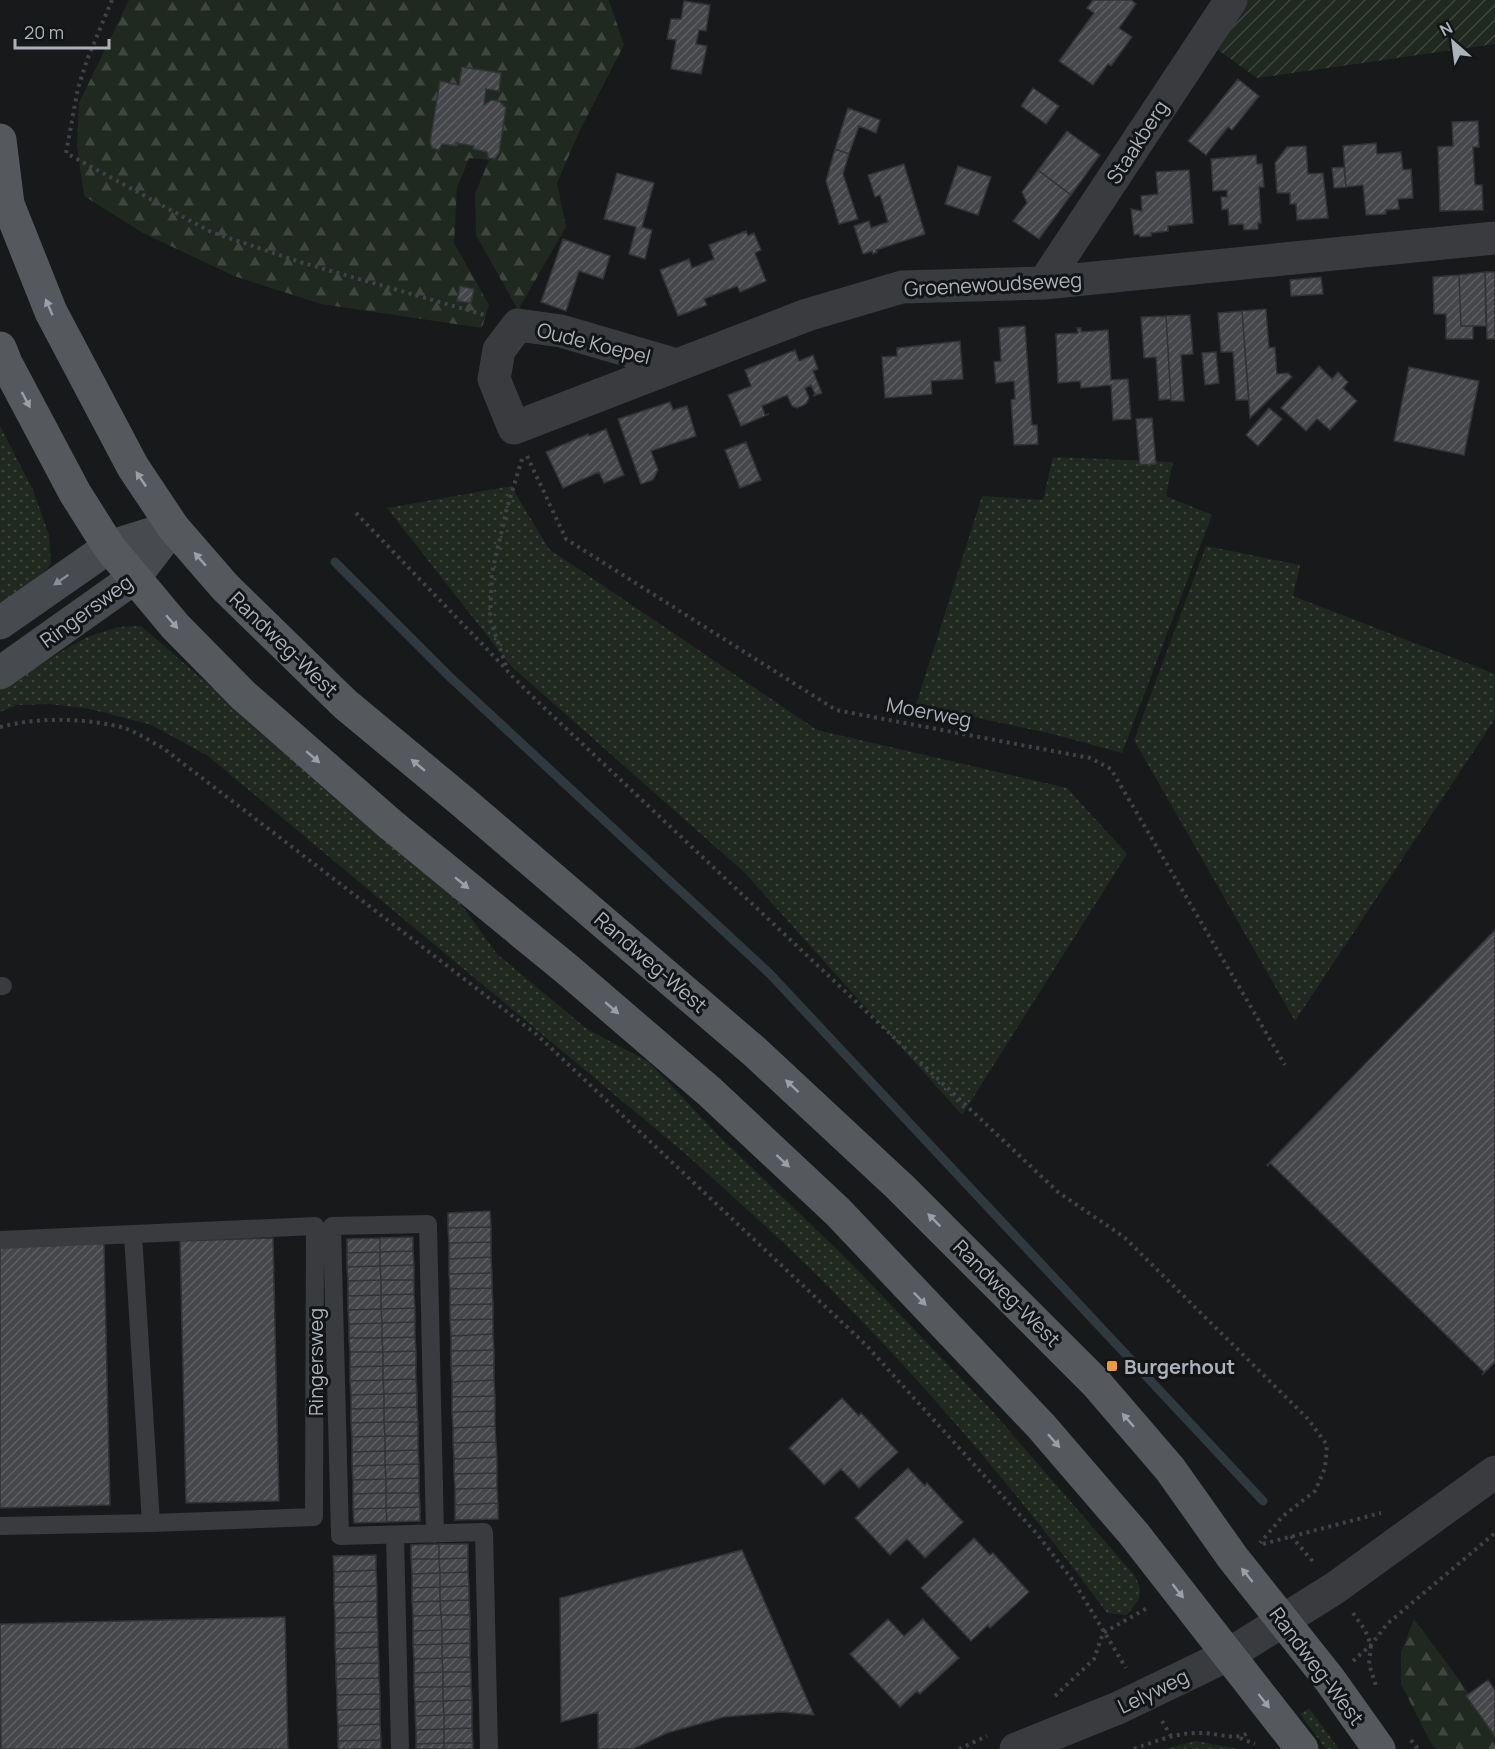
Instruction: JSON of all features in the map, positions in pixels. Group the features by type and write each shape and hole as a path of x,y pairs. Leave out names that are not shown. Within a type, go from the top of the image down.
{"main road":[{"name":"Randweg-West","path":"0,140 8,204 51,312 133,466 173,527 225,587 345,704 755,1052 909,1195 1096,1383 1170,1469 1233,1558 1330,1680 1379,1749"},
{"path":"0,348 75,493 109,547 175,626 243,695 390,824 568,970 710,1092 838,1212 1041,1426 1134,1534 1302,1749"},
{"name":"Ringersweg","path":"0,622 109,547 173,527"},
{"name":"Ringersweg","path":"0,673 134,578 173,527"}],"street":[{"name":"Staakberg","path":"1044,283 1231,0"},
{"name":"Groenewoudseweg","path":"519,440 676,365 807,315 902,286 1044,283 1495,238"},
{"name":"Oude Koepel","path":"519,440 495,378 499,350 518,324 561,331 676,365"},
{"path":"1284,1620 1335,1588 1495,1472"},
{"name":"Lelyweg","path":"1003,1742 1118,1708 1228,1655 1284,1620"}],"lane":[{"path":"435,1534 428,1224 332,1226 340,1536 435,1534 483,1532 489,1749"},
{"name":"Ringersweg","path":"0,1240 315,1226 314,1517 0,1526"},
{"path":"133,1235 151,1523"},
{"path":"395,1535 400,1749"}],"path":[{"path":"112,0 78,88 66,153 211,232 303,263 518,324"},
{"path":"508,672 490,619 492,573 519,440"},
{"name":"Moerweg","path":"519,440 566,539 837,710 1090,758 1111,769 1286,1065"},
{"path":"356,513 508,672 581,743 1058,1192 1124,1237 1308,1419 1327,1445 1325,1468 1315,1491 1283,1516 1258,1546"},
{"path":"0,727 25,720 70,720 123,728 163,748 536,1034 865,1344 1037,1534 1074,1582 1103,1633 1143,1695"},
{"path":"1371,1646 1387,1624 1495,1533"},
{"path":"1052,1698 1094,1659 1103,1633"},
{"path":"1239,1738 1254,1743 1262,1749"},
{"path":"959,1749 1003,1742"}],"green space":[{"path":"129,0 609,0 624,45 580,130 557,183 566,227 518,310 476,235 475,194 489,160 469,158 457,188 454,243 489,305 482,328 321,304 234,276 143,233 84,196 77,146 79,103"},
{"path":"1245,0 1495,0 1495,44 1257,78 1218,50"},
{"path":"0,426 33,490 49,535 51,564 23,594 0,613"},
{"path":"1053,457 1173,462 1166,496 1212,515 1122,753 1053,734 916,705 982,496 1043,500"},
{"path":"511,486 549,549 817,730 1067,788 1127,854 962,1115 744,872 511,666 387,508"},
{"path":"1206,546 1300,565 1293,596 1495,674 1495,719 1295,1021 1134,740"},
{"path":"141,626 460,903 497,954 587,1029 649,1062 722,1139 848,1260 994,1413 1134,1575 1140,1596 1127,1615 1107,1613 1015,1495 951,1418 884,1344 770,1230 687,1155 208,756 152,725 90,709 50,704 17,705 0,712 0,688 2,686 87,637 118,627"},
{"path":"1414,1619 1495,1728 1495,1749 1436,1749 1431,1743 1401,1684 1401,1652"},
{"path":"1309,1708 1339,1749 1326,1749 1300,1714"},
{"path":"1196,1741 1238,1749 1164,1749"}],"building":[{"path":"1093,0 1131,0 1136,4 1119,28 1132,37 1111,66 1108,64 1093,85 1059,61 1094,13 1087,8"},
{"path":"684,1 710,5 706,31 699,30 696,44 707,46 701,74 671,69 676,40 667,39 671,19 681,19"},
{"path":"462,67 501,73 499,91 486,89 484,105 491,100 499,101 506,108 499,153 495,159 488,158 487,152 473,149 474,146 456,143 456,146 442,144 439,150 432,148 430,142 440,81 459,85"},
{"path":"1238,79 1259,96 1232,130 1228,127 1206,155 1188,141"},
{"path":"1033,88 1059,106 1046,124 1021,106"},
{"path":"848,108 880,120 876,133 859,126 849,154 835,149"},
{"path":"1478,121 1479,147 1473,147 1475,185 1482,185 1483,210 1440,211 1438,147 1453,146 1452,122"},
{"path":"1067,131 1100,155 1071,195 1038,170"},
{"path":"1376,143 1377,154 1401,152 1403,170 1411,169 1413,198 1398,199 1399,209 1386,210 1386,214 1366,215 1363,185 1346,187 1343,146"},
{"path":"1306,146 1308,174 1323,173 1328,218 1297,220 1296,204 1290,204 1290,193 1277,193 1275,163 1287,147"},
{"path":"835,149 849,154 843,174 858,219 839,224 826,181"},
{"path":"1256,155 1257,164 1262,164 1264,187 1259,187 1261,223 1258,223 1258,229 1244,230 1243,224 1229,225 1228,209 1222,210 1221,197 1227,197 1227,190 1213,191 1211,159"},
{"path":"904,164 925,234 876,250 877,252 873,254 872,251 863,254 854,226 869,221 871,228 888,222 880,195 875,197 868,175"},
{"path":"958,166 991,177 978,215 945,204"},
{"path":"1344,167 1346,187 1334,188 1332,168"},
{"path":"1038,170 1071,195 1039,239 1013,221 1027,203 1022,192"},
{"path":"1189,170 1193,223 1168,226 1168,231 1151,233 1151,236 1134,235 1131,209 1142,211 1141,196 1158,194 1156,172"},
{"path":"617,173 654,183 642,227 652,230 645,259 629,254 636,227 604,219"},
{"path":"746,231 748,236 754,233 761,250 755,253 766,281 740,292 737,286 704,299 707,305 678,316 660,270 689,259 692,268 714,259 709,245"},
{"path":"563,239 610,256 603,279 579,271 566,311 541,302"},
{"path":"1485,272 1486,326 1461,326 1459,275"},
{"path":"1485,272 1495,272 1495,339 1487,339"},
{"path":"1459,275 1461,326 1473,326 1473,339 1446,339 1446,314 1434,314 1433,277"},
{"path":"1321,277 1323,294 1291,296 1290,280"},
{"path":"460,286 474,289 471,303 457,301"},
{"path":"1266,309 1269,348 1275,347 1277,374 1288,373 1292,377 1250,418 1242,311"},
{"path":"1242,311 1249,400 1236,400 1233,352 1221,352 1218,313"},
{"path":"1190,315 1193,354 1181,355 1184,401 1171,401 1166,316"},
{"path":"1166,316 1171,399 1159,400 1156,357 1144,358 1141,317"},
{"path":"1025,326 1032,425 1037,425 1038,444 1014,445 1011,400 1015,399 1014,381 996,383 994,362 1001,361 999,328"},
{"path":"1077,328 1081,328 1081,332 1108,330 1111,380 1128,379 1131,419 1113,420 1111,385 1081,388 1080,381 1058,383 1056,334 1078,333"},
{"path":"960,341 963,379 931,381 932,394 885,398 882,357 897,356 897,348"},
{"path":"795,350 799,361 813,355 818,369 813,371 822,393 813,396 815,394 811,385 805,388 809,398 806,404 797,408 792,406 787,395 762,406 765,415 769,414 741,426 728,395 751,386 745,370"},
{"path":"1216,352 1219,383 1205,385 1202,353"},
{"path":"1319,366 1332,379 1338,372 1348,382 1343,388 1357,401 1330,430 1317,419 1306,431 1281,408"},
{"path":"1409,367 1479,381 1464,455 1394,441"},
{"path":"670,402 673,410 687,406 696,436 651,451 658,470 653,480 641,484 618,419"},
{"path":"1269,408 1282,419 1258,446 1246,435"},
{"path":"1152,418 1156,464 1140,465 1136,419"},
{"path":"606,429 624,475 604,483 599,472 563,488 546,452"},
{"path":"746,442 761,480 740,488 725,450"},
{"path":"1495,930 1495,1362 1482,1375 1484,1372 1270,1163 1267,1165"},
{"path":"490,1211 491,1227 448,1228 448,1213"},
{"path":"491,1227 491,1242 449,1243 448,1228"},
{"path":"413,1237 413,1251 380,1252 380,1238"},
{"path":"273,1238 279,1501 186,1503 180,1241"},
{"path":"380,1238 380,1252 347,1253 347,1239"},
{"path":"491,1242 491,1257 449,1259 449,1243"},
{"path":"104,1243 110,1505 0,1508 0,1245"},
{"path":"413,1251 414,1265 380,1266 380,1252"},
{"path":"380,1252 380,1266 347,1267 347,1253"},
{"path":"491,1257 492,1273 449,1274 449,1259"},
{"path":"414,1265 414,1280 381,1280 380,1266"},
{"path":"380,1266 381,1280 348,1281 347,1267"},
{"path":"492,1273 492,1288 450,1289 449,1274"},
{"path":"381,1280 381,1295 348,1296 348,1281"},
{"path":"381,1280 414,1280 414,1294 381,1295"},
{"path":"492,1288 493,1304 450,1305 450,1289"},
{"path":"414,1294 415,1308 381,1309 381,1295"},
{"path":"381,1295 381,1309 348,1310 348,1296"},
{"path":"493,1304 493,1319 450,1320 450,1305"},
{"path":"415,1308 415,1322 382,1323 381,1309"},
{"path":"381,1309 382,1323 349,1324 348,1310"},
{"path":"493,1319 493,1334 451,1336 450,1320"},
{"path":"415,1322 415,1337 382,1338 382,1323"},
{"path":"382,1323 382,1338 349,1338 349,1324"},
{"path":"493,1334 494,1350 451,1351 451,1336"},
{"path":"415,1337 416,1351 383,1352 382,1338"},
{"path":"349,1338 382,1338 383,1352 350,1352"},
{"path":"494,1350 494,1365 451,1366 451,1351"},
{"path":"416,1351 416,1365 383,1366 383,1352"},
{"path":"350,1352 383,1352 383,1366 350,1367"},
{"path":"416,1365 416,1379 383,1380 383,1366"},
{"path":"494,1365 494,1380 452,1382 451,1366"},
{"path":"383,1366 383,1380 350,1381 350,1367"},
{"path":"416,1379 417,1393 384,1394 383,1380"},
{"path":"383,1380 384,1394 351,1395 350,1381"},
{"path":"494,1380 495,1396 452,1397 452,1382"},
{"path":"417,1393 417,1407 384,1408 384,1394"},
{"path":"384,1394 384,1408 351,1409 351,1395"},
{"path":"495,1396 495,1411 452,1412 452,1397"},
{"path":"842,1398 859,1416 861,1413 898,1452 859,1488 841,1469 824,1485 789,1448"},
{"path":"417,1407 418,1422 384,1422 384,1408"},
{"path":"384,1408 384,1422 351,1423 351,1409"},
{"path":"495,1411 495,1426 453,1428 452,1412"},
{"path":"384,1422 418,1422 418,1436 385,1436"},
{"path":"384,1422 385,1436 352,1437 351,1423"},
{"path":"495,1426 496,1442 453,1443 453,1428"},
{"path":"385,1436 385,1451 352,1452 352,1437"},
{"path":"385,1436 418,1436 418,1450 385,1451"},
{"path":"496,1442 497,1457 454,1459 453,1443"},
{"path":"418,1450 419,1464 385,1465 385,1451"},
{"path":"385,1451 385,1465 352,1466 352,1452"},
{"path":"497,1457 497,1473 454,1474 454,1459"},
{"path":"419,1464 419,1478 386,1479 385,1465"},
{"path":"385,1465 386,1479 353,1480 352,1466"},
{"path":"908,1468 925,1486 927,1483 963,1522 925,1558 907,1539 890,1555 855,1518"},
{"path":"497,1473 497,1488 455,1489 454,1474"},
{"path":"419,1478 419,1493 386,1493 386,1479"},
{"path":"386,1479 386,1493 353,1494 353,1480"},
{"path":"497,1488 498,1503 455,1505 455,1489"},
{"path":"386,1493 386,1508 353,1509 353,1494"},
{"path":"386,1493 419,1493 420,1507 386,1508"},
{"path":"498,1503 498,1519 455,1520 455,1505"},
{"path":"420,1507 420,1521 387,1522 386,1508"},
{"path":"386,1508 387,1522 354,1523 353,1509"},
{"path":"974,1538 990,1555 993,1553 1029,1592 990,1628 988,1625 971,1641 921,1588"},
{"path":"439,1544 468,1544 468,1558 439,1559"},
{"path":"439,1544 439,1559 411,1559 411,1545"},
{"path":"742,1550 814,1715 782,1712 724,1717 667,1733 633,1749 598,1749 598,1712 561,1722 560,1598"},
{"path":"376,1555 376,1570 334,1572 333,1556"},
{"path":"468,1558 468,1572 440,1573 439,1559"},
{"path":"411,1559 439,1559 440,1573 412,1574"},
{"path":"376,1570 377,1586 334,1587 334,1572"},
{"path":"468,1572 469,1586 440,1587 440,1573"},
{"path":"440,1573 440,1587 412,1588 412,1574"},
{"path":"377,1586 377,1601 334,1603 334,1587"},
{"path":"469,1586 469,1600 440,1601 440,1587"},
{"path":"440,1587 440,1601 412,1602 412,1588"},
{"path":"469,1600 470,1615 441,1615 440,1601"},
{"path":"377,1601 377,1617 335,1618 334,1603"},
{"path":"440,1601 441,1615 413,1616 412,1602"},
{"path":"441,1615 470,1615 470,1629 442,1630"},
{"path":"441,1615 442,1630 413,1631 413,1616"},
{"path":"285,1617 288,1749 1,1749 0,1624"},
{"path":"377,1617 378,1632 335,1633 335,1618"},
{"path":"888,1619 904,1636 923,1619 959,1658 920,1694 917,1691 900,1707 850,1654"},
{"path":"470,1629 470,1643 442,1644 442,1630"},
{"path":"442,1630 442,1644 413,1645 413,1631"},
{"path":"378,1632 378,1647 335,1649 335,1633"},
{"path":"470,1643 470,1657 442,1658 442,1644"},
{"path":"442,1644 442,1658 414,1659 413,1645"},
{"path":"378,1647 379,1663 336,1664 335,1649"},
{"path":"470,1657 471,1672 443,1672 442,1658"},
{"path":"442,1658 443,1672 414,1673 414,1659"},
{"path":"379,1663 379,1678 336,1679 336,1664"},
{"path":"443,1672 471,1672 471,1686 443,1687"},
{"path":"443,1672 443,1687 414,1687 414,1673"},
{"path":"379,1678 380,1694 337,1695 336,1679"},
{"path":"1488,1680 1495,1690 1495,1736 1466,1696"},
{"path":"471,1686 472,1700 443,1701 443,1687"},
{"path":"414,1687 443,1687 443,1701 415,1702"},
{"path":"380,1694 380,1709 337,1710 337,1695"},
{"path":"472,1700 472,1714 444,1715 443,1701"},
{"path":"443,1701 444,1715 415,1716 415,1702"},
{"path":"380,1709 380,1724 338,1726 337,1710"},
{"path":"472,1714 472,1728 444,1729 444,1715"},
{"path":"444,1715 444,1729 416,1730 415,1716"},
{"path":"380,1724 381,1740 338,1741 338,1726"},
{"path":"472,1728 473,1743 444,1743 444,1729"},
{"path":"444,1729 444,1743 416,1744 416,1730"},
{"path":"381,1740 381,1749 338,1749 338,1741"},
{"path":"444,1743 473,1743 473,1749 444,1749"},
{"path":"444,1743 444,1749 416,1749 416,1744"}],"waterway":[{"path":"335,562 451,678 770,974 1263,1501"}],"place":[{"name":"Burgerhout","path":"1112,1366"}]}
